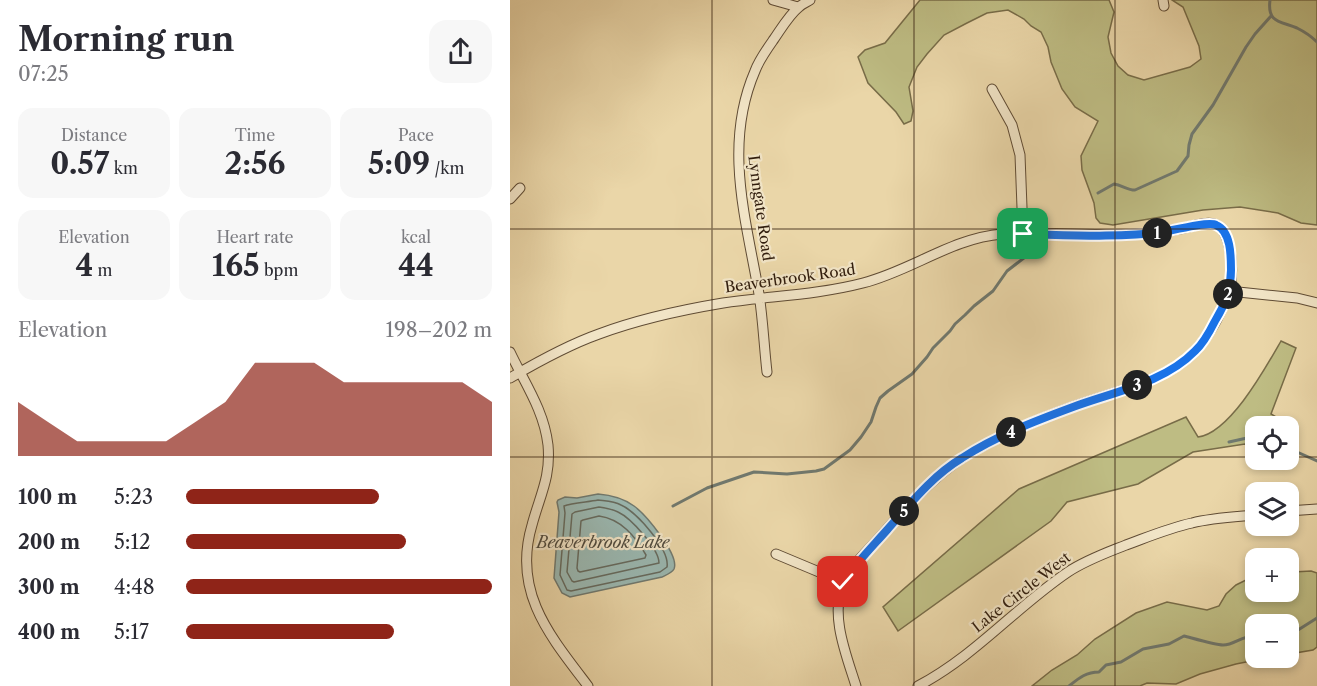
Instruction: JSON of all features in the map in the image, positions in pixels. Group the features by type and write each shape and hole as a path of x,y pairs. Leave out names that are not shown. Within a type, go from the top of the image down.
{"street":[{"path":"772,0 798,7"},
{"name":"Lynngate Road","path":"766,372 760,298 741,192 738,141 747,90 756,68 798,7 810,0"},
{"path":"992,89 1012,125 1020,156 1023,234"},
{"path":"510,199 520,188"},
{"name":"Beaverbrook Road","path":"510,378 597,334 628,324 693,308 807,294 866,282 896,273 965,242 1001,234 1130,235 1182,229 1207,223 1215,224 1222,229 1228,241 1231,272 1229,291"},
{"path":"856,686 839,628 843,582 855,565 923,489 943,471 961,458 1009,433 1074,406 1143,382 1183,362 1208,334 1220,314 1229,291 1297,298 1317,303"},
{"path":"510,352 542,416 548,446 547,478 529,537 527,566 531,596 546,629 588,686"},
{"path":"1299,510 1317,508"},
{"name":"Lake Circle West","path":"918,686 953,664 1046,588 1086,561 1183,525 1245,516"},
{"path":"776,554 843,582"}],"shaded area":[{"path":"920,0 1109,0 1114,12 1108,37 1111,53 1118,66 1128,75 1144,80 1190,67 1201,59 1199,46 1183,7 1172,0 1317,0 1317,225 1301,223 1278,213 1240,207 1203,210 1113,225 1100,223 1096,218 1094,203 1082,170 1081,156 1098,121 1075,107 1062,89 1041,32 1008,10 987,13 944,35 917,67 909,87 913,111 911,121 904,124 896,112 868,83 858,57 865,50 885,43"},
{"path":"1281,341 1296,348 1271,414 1274,416 1245,416 1245,444 1193,452 1138,484 1067,502 1051,521 898,631 883,607 1019,489 1186,417 1198,437 1210,433 1234,412"},
{"path":"1299,572 1317,573 1317,647 1313,650 1299,652 1299,614 1245,614 1245,662 1200,674 1176,684 1032,686 1052,670 1077,655 1095,639 1136,613 1167,602 1207,610 1219,606 1226,594 1245,580 1245,602 1299,602"}],"water":[{"name":"Beaverbrook Lake","path":"598,494 626,501 646,517 672,554 674,569 672,572 662,577 570,597 562,593 554,578 559,512 557,502 565,497 577,498"}],"waterway":[{"path":"1270,0 1271,13 1276,20 1303,31 1317,42"},
{"path":"1098,193 1114,184 1135,190 1177,171 1188,156 1192,134 1213,105 1246,47 1271,16"},
{"path":"673,506 707,488 754,472 787,474 824,469 850,450 861,437 871,422 880,398 912,374 955,324 993,291 1007,271 1029,254"},
{"path":"1229,442 1245,438"},
{"path":"1299,453 1317,461"},
{"path":"1299,629 1317,618"},
{"path":"1069,686 1086,674 1099,672 1106,665 1121,662 1143,649 1169,644 1184,636 1223,645 1245,638"}],"route":[{"path":"843,582 855,565 923,489 961,458 1009,433 1074,406 1143,382 1183,362 1208,334 1220,314 1229,291 1231,272 1228,241 1222,229 1215,224 1207,223 1182,229 1130,235 1023,234"}]}
